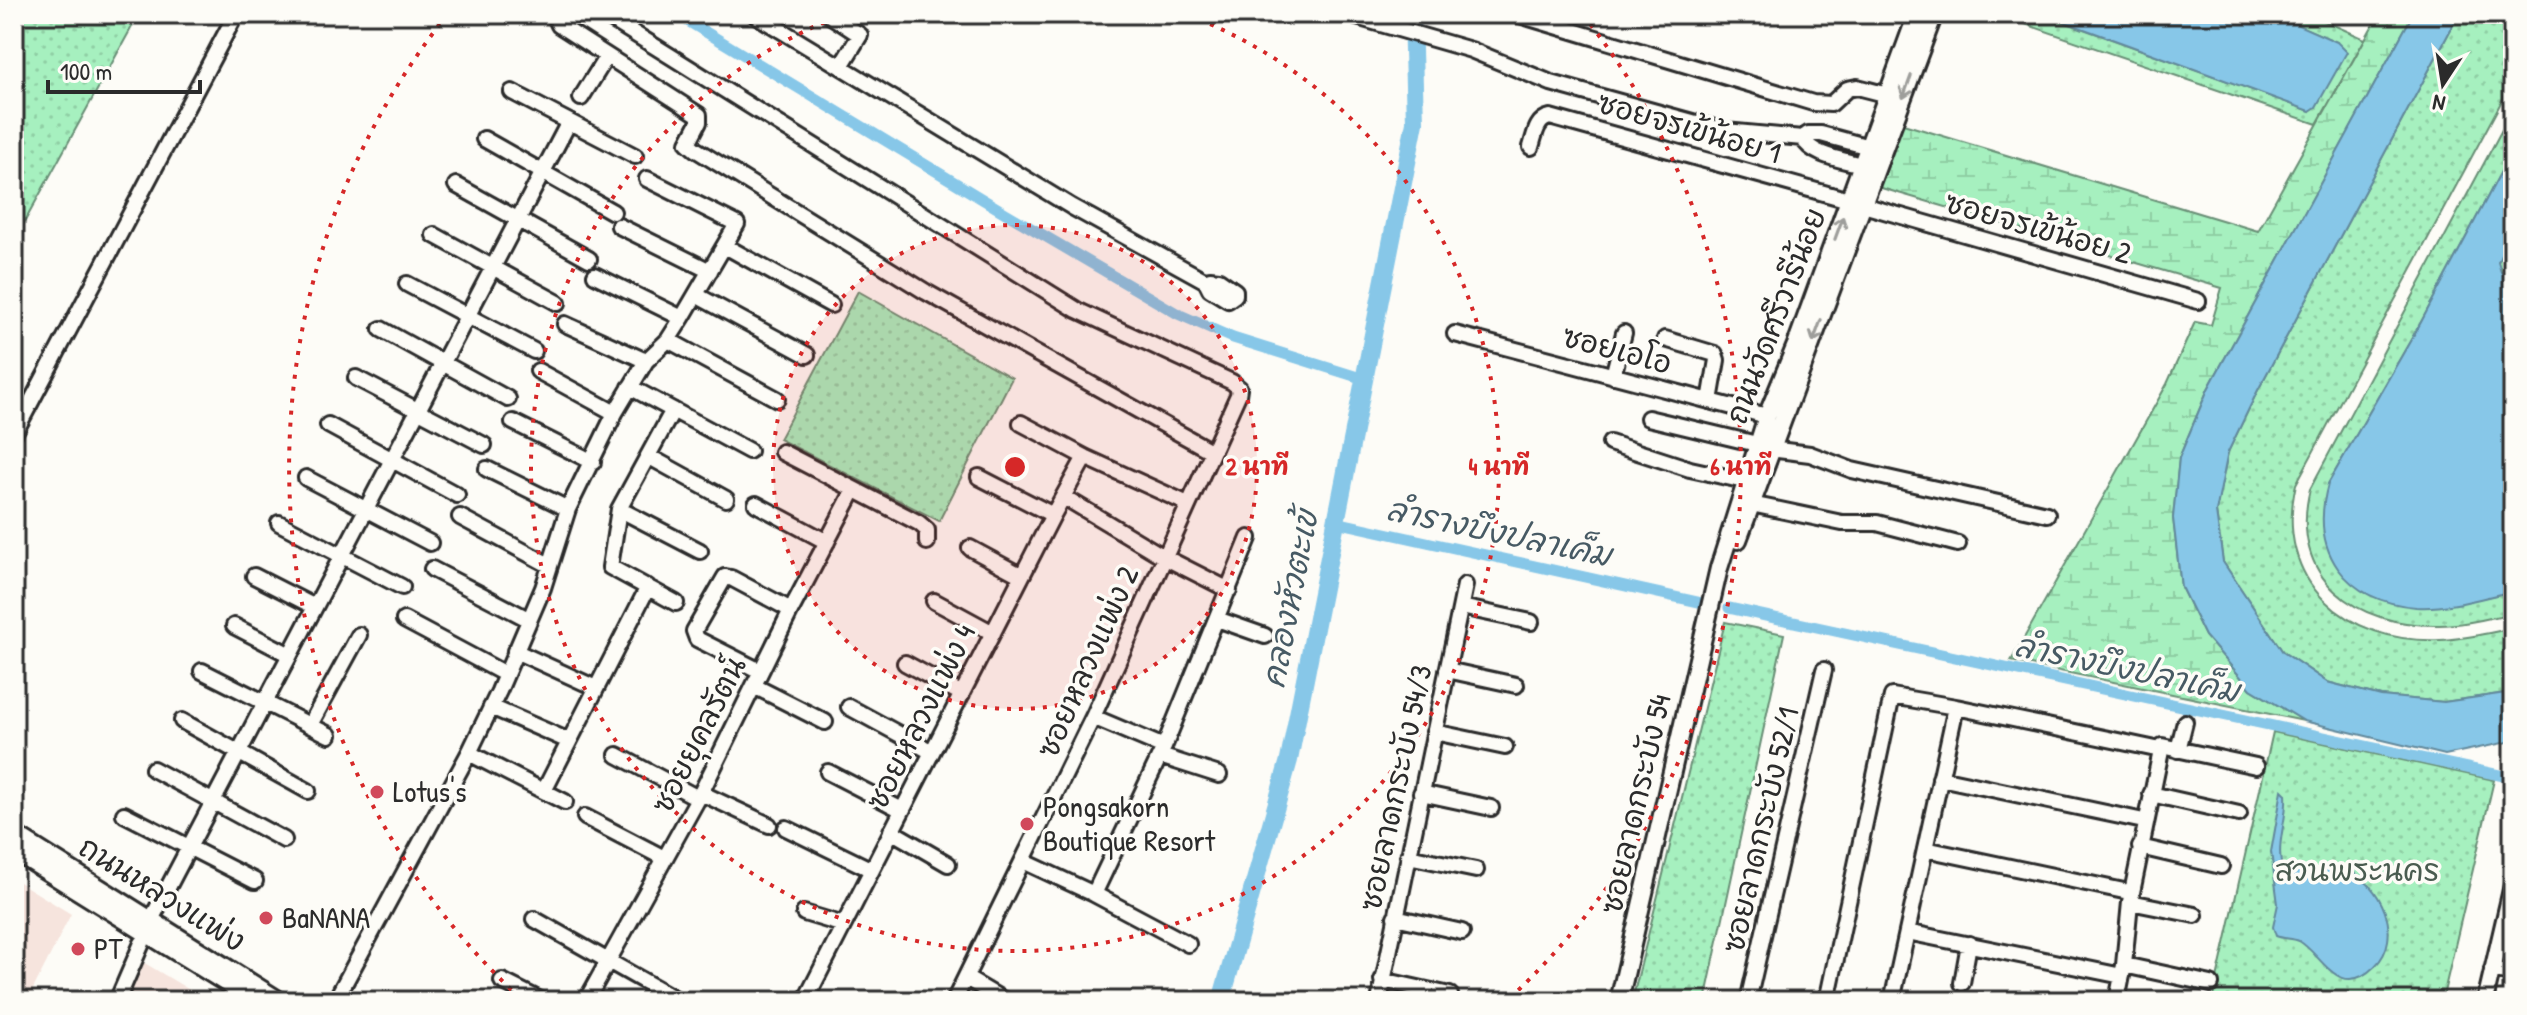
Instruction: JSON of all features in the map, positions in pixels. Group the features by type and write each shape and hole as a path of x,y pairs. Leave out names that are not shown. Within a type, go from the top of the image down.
{"main road":[{"name":"ถนนวัดศรีวารีน้อย","path":"1708,620 1719,568 1745,481 1813,343 1856,202 1862,165 1917,14"},
{"name":"ถนนวัดศรีวารีน้อย","path":"1708,620 1751,504 1767,416 1934,14"},
{"name":"ซอยลาดกระบัง 54","path":"1619,1001 1708,620"},
{"name":"ถนนหลวงแพ่ง","path":"14,834 280,1001"},
{"path":"14,844 270,1001"},
{"path":"14,851 255,1001"},
{"name":"ถนนหลวงแพ่ง","path":"14,862 238,1001"}],"street":[{"path":"14,434 236,14"},
{"path":"554,14 559,25 699,115 699,122 688,143 695,149 926,292 1211,451"},
{"name":"ซอยหลวงแพ่ง 2","path":"603,14 1077,310 1236,385 1238,395 1093,717 954,1001"},
{"path":"754,14 1072,207 1206,281"},
{"path":"828,14 860,35 841,66"},
{"path":"1346,14 1471,50 1551,83 1725,131 1803,138 1808,134 1821,134 1869,147"},
{"path":"1516,14 1813,103 1831,104 1847,89 1857,87 1888,95"},
{"path":"581,98 607,56"},
{"path":"512,92 635,156"},
{"name":"ซอยจรเข้น้อย 1","path":"1531,147 1538,125 1550,117 1856,202"},
{"path":"151,920 569,122"},
{"path":"1803,138 1806,146 1862,165"},
{"path":"484,139 613,212"},
{"path":"335,1001 491,707 543,588 568,509 615,413 646,361 668,340 737,224 647,179"},
{"path":"456,185 589,259"},
{"name":"ซอยจรเข้น้อย 2","path":"1856,202 2198,301"},
{"path":"619,226 710,271"},
{"path":"434,235 558,303"},
{"path":"725,246 831,305"},
{"path":"595,275 682,318"},
{"path":"407,284 534,351"},
{"path":"696,295 807,355"},
{"path":"565,324 646,361"},
{"path":"381,329 508,399"},
{"path":"1613,376 1624,333"},
{"name":"ซอยเอโอ","path":"1455,334 1767,416"},
{"path":"1665,339 1715,354 1717,360 1710,401"},
{"path":"668,340 777,399"},
{"path":"538,371 615,413"},
{"path":"356,378 484,445"},
{"path":"630,387 749,451"},
{"path":"673,410 619,509 610,567 676,603"},
{"path":"1648,418 1763,447 1810,454 1852,470 2047,514"},
{"path":"513,422 593,462"},
{"path":"1021,423 1085,457 1188,504"},
{"path":"328,425 457,495"},
{"path":"1610,443 1690,469 1745,481"},
{"path":"782,452 925,527 929,534 927,542"},
{"path":"648,456 726,499"},
{"name":"ซอยหลวงแพ่ง 4","path":"805,1001 1085,457"},
{"path":"487,469 568,509"},
{"path":"979,477 1053,515"},
{"path":"306,478 430,543"},
{"name":"ซอยยุคลรัตน์","path":"586,1001 699,795 854,490"},
{"path":"1064,497 1164,557 1229,590"},
{"path":"756,504 827,542"},
{"path":"1751,504 1842,523 1877,523 1958,544"},
{"path":"619,509 700,551"},
{"path":"460,517 549,565"},
{"path":"279,523 402,587"},
{"path":"1094,894 1162,751 1249,538"},
{"path":"970,548 1022,576"},
{"path":"432,569 528,619"},
{"path":"254,576 315,607"},
{"path":"760,671 697,639 694,631 725,577 791,610"},
{"name":"ซอยลาดกระบัง 54/3","path":"1379,1001 1465,585"},
{"path":"544,791 648,587"},
{"path":"934,601 993,633"},
{"path":"1461,607 1531,622"},
{"path":"1217,619 1265,636"},
{"path":"404,620 505,674"},
{"path":"234,626 290,655"},
{"path":"310,725 359,635"},
{"path":"515,651 596,688"},
{"path":"905,663 962,694"},
{"path":"1447,670 1516,685"},
{"name":"ซอยลาดกระบัง 52/1","path":"1748,1001 1824,670"},
{"path":"202,671 329,735"},
{"path":"754,686 825,722"},
{"path":"1827,1001 1891,699 1897,695 2256,766"},
{"path":"491,707 569,741"},
{"path":"849,707 932,752"},
{"path":"1892,1001 1956,707"},
{"path":"1093,717 1219,775"},
{"path":"182,721 308,791"},
{"path":"2178,750 2185,722"},
{"path":"1434,732 1505,747"},
{"path":"2117,1001 2123,971 2127,896 2159,748"},
{"path":"469,753 565,802"},
{"path":"617,755 769,825"},
{"path":"153,769 284,840"},
{"path":"828,772 902,810"},
{"path":"1940,778 2139,820"},
{"path":"1421,793 1491,808"},
{"path":"2151,794 2239,814"},
{"path":"124,814 255,881"},
{"path":"585,817 664,858"},
{"path":"786,828 872,870"},
{"path":"891,831 948,864"},
{"path":"2140,847 2221,866"},
{"path":"1925,849 2195,915"},
{"path":"1408,856 1476,870"},
{"path":"1023,861 1094,894 1188,944"},
{"path":"2485,1001 2510,908 2513,881"},
{"path":"804,913 844,925"},
{"path":"1395,917 1462,932"},
{"path":"534,919 679,1001"},
{"path":"1907,932 2211,984"},
{"path":"117,1001 142,943"},
{"path":"1962,983 1969,944"},
{"path":"2492,969 2513,974"},
{"path":"966,978 1005,1001"},
{"path":"1382,980 1450,995"},
{"path":"502,981 542,1001"}],"shaded area":[{"path":"14,879 71,914 27,1001 14,1001"},
{"path":"143,962 208,1001 122,1001"}],"green space":[{"path":"26,14 139,14 14,241 14,37"},
{"path":"1996,14 2042,14 2310,111 2337,42 2273,14 2309,14 2365,39 2317,124"},
{"path":"2379,14 2413,14 2208,389 2179,458 2173,518 2181,587 2205,636 2251,689 2304,721 2011,661 2167,384 2195,322 2211,325 2222,288 1878,187 1900,123 2258,231"},
{"path":"2459,14 2513,14 2513,80 2296,484 2292,519 2296,550 2307,577 2324,600 2347,618 2375,631 2406,638 2440,640 2513,628 2513,692 2444,702 2381,696 2327,682 2283,652 2223,562 2216,511 2228,452 2257,392"},
{"path":"2513,109 2513,149 2420,324 2328,484 2364,592 2404,603 2438,604 2513,591 2513,613 2467,623 2439,625 2381,617 2356,607 2335,592 2319,572 2309,548 2306,521 2310,489"},
{"path":"2513,227 2513,279 2501,272 2498,262"},
{"path":"858,291 1012,378 939,521 779,439"},
{"path":"1725,622 1784,634 1705,1001 1632,1001"},
{"name":"สวนพระนคร","path":"2273,732 2494,780 2442,1001 2212,1001"}],"water":[{"path":"2056,14 2273,14 2337,42 2347,52 2316,107 2310,111 2054,18"},
{"path":"2413,14 2459,14 2257,392 2228,452 2216,512 2223,562 2283,652 2327,682 2381,696 2444,702 2513,692 2513,741 2445,755 2304,721 2251,689 2205,636 2181,587 2173,518 2179,458 2208,389"},
{"path":"2513,149 2513,227 2498,262 2501,272 2513,279 2513,591 2441,606 2416,607 2391,603 2370,595 2338,569 2324,531 2323,509 2328,484 2420,324"},
{"path":"2282,790 2286,794 2286,803 2280,845 2281,863 2296,870 2346,869 2370,886 2385,912 2388,940 2384,954 2362,976 2351,979 2341,977 2299,941 2276,936 2273,927 2278,904 2271,852"}],"waterway":[{"path":"676,14 1178,314 1233,338 1364,379"},
{"name":"คลองหัวตะเข้","path":"1221,1001 1289,760 1415,122 1412,14"},
{"name":"ลำรางบึงปลาเค็ม","path":"1336,522 1698,602"},
{"name":"ลำรางบึงปลาเค็ม","path":"1729,608 2513,778"}],"place":[{"name":"Lotus's","path":"377,792"},
{"name":"Pongsakorn Boutique Resort","path":"1027,824"},
{"name":"BaNANA","path":"266,918"},
{"name":"PT","path":"78,949"}]}
